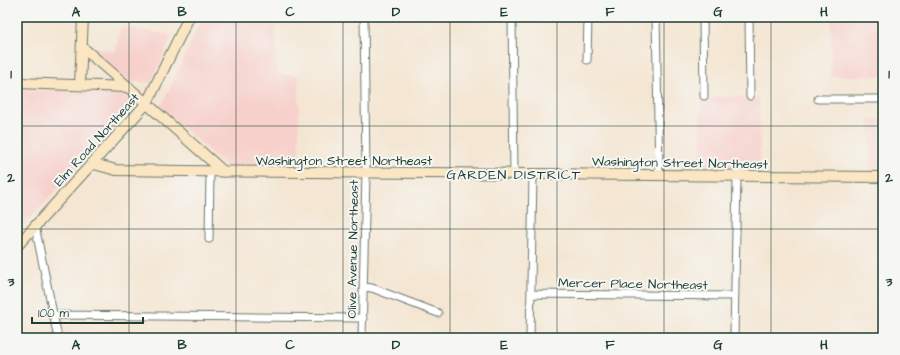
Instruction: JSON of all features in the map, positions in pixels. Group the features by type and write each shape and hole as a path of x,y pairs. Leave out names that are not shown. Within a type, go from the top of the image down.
{"street":[{"path":"80,84 83,17"},
{"name":"Elm Road Northeast","path":"17,246 94,164 147,104 189,17"},
{"name":"Olive Avenue Northeast","path":"362,338 366,173 364,17"},
{"path":"512,17 514,174"},
{"path":"587,60 588,17"},
{"path":"656,17 659,175"},
{"path":"703,17 704,96"},
{"path":"749,17 750,96"},
{"path":"82,47 224,172"},
{"path":"17,83 80,84 128,87"},
{"path":"818,99 883,99"},
{"name":"Washington Street Northeast","path":"94,164 116,170 210,172 883,177"},
{"path":"209,239 210,172"},
{"path":"530,338 533,174"},
{"path":"734,338 737,176"},
{"path":"35,226 58,338"},
{"path":"364,287 372,288 438,312"},
{"name":"Mercer Place Northeast","path":"531,294 734,296"},
{"path":"54,315 363,318"}],"shaded area":[{"path":"203,17 275,17 277,74 299,76 299,169 226,167 161,107"},
{"path":"831,17 883,17 882,76 831,76"},
{"path":"121,27 172,35 152,82 129,82 89,46 115,52"},
{"path":"17,89 114,92 123,94 131,99 134,106 17,232"},
{"path":"700,97 759,97 760,173 701,173"},
{"path":"883,119 883,173 870,173 869,120"}],"district":[{"name":"GARDEN DISTRICT","path":"514,174"}]}
